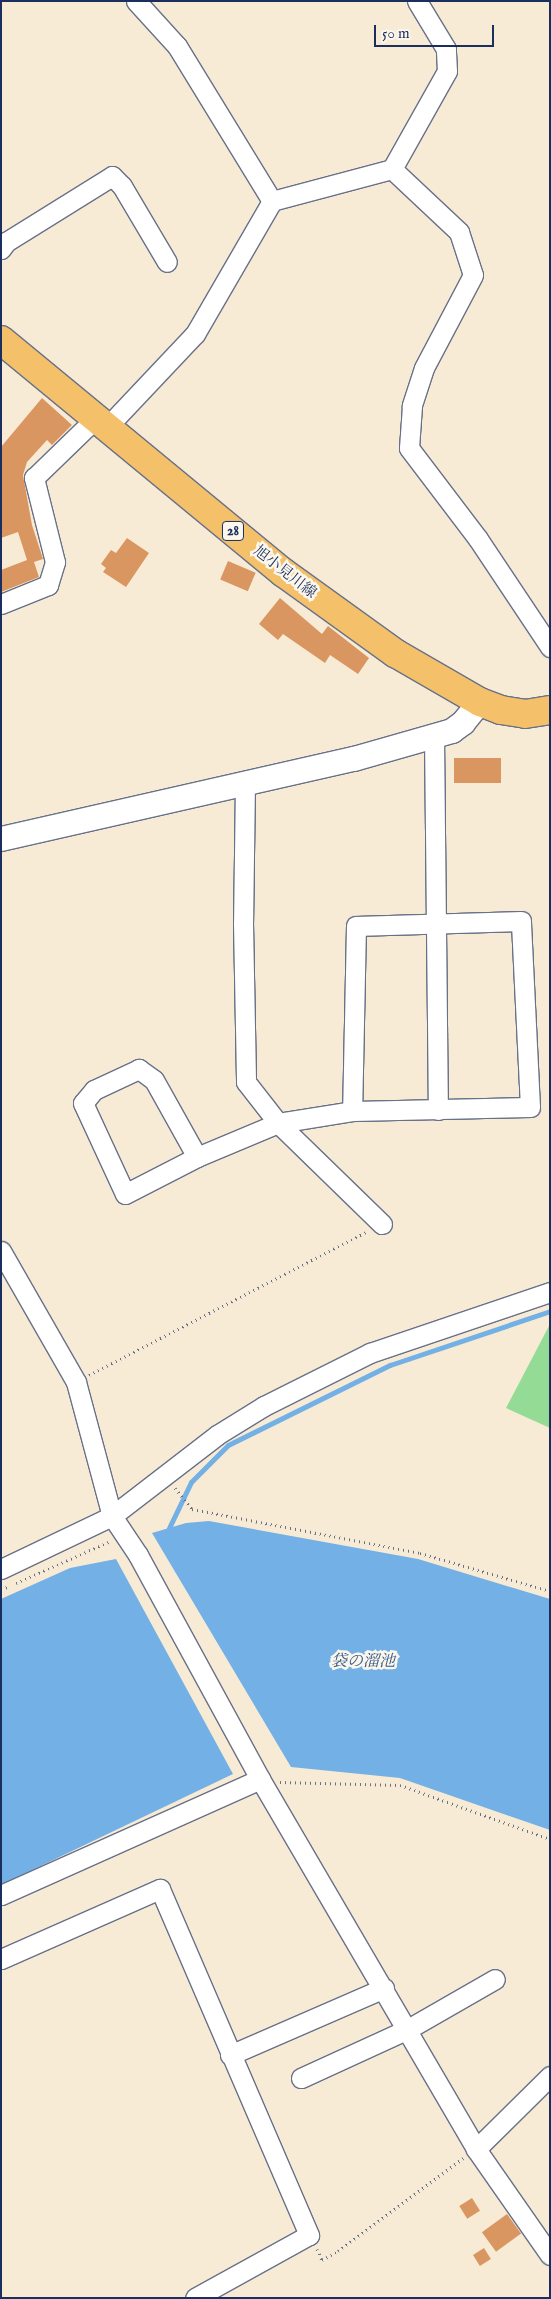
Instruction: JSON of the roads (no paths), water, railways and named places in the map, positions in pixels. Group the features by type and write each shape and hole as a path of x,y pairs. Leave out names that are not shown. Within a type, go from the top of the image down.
{"main road":[{"name":"旭小見川線","path":"1,340 321,600 395,653 480,702 502,710 526,714 550,710"}],"street":[{"path":"136,1 177,46 272,201"},
{"path":"1,604 48,585 55,562 34,478 101,423 195,334 272,201 392,169 447,71 446,49 417,1"},
{"path":"392,169 459,232 473,275 424,368 412,406 409,448 478,539 550,647"},
{"path":"1,249 6,242 112,176 122,186 168,262"},
{"path":"1,839 354,759 452,731 464,723 480,702"},
{"path":"434,736 438,1110"},
{"path":"245,784 243,924 246,1082 278,1123 382,1224"},
{"path":"197,1157 154,1080 139,1069 94,1090 83,1103 125,1194 197,1157 278,1123 352,1111 530,1107 520,921 436,926 356,926 352,1111"},
{"path":"1,1251 76,1382 112,1516 138,1555 269,1780 476,2149 550,2255"},
{"path":"1,1569 112,1516 164,1474 264,1406 370,1353 550,1292"},
{"path":"1,1894 269,1780"},
{"path":"1,1959 160,1890 309,2235 195,2298"},
{"path":"301,2078 408,2029 495,1979"},
{"path":"230,2055 384,1988"},
{"path":"476,2149 550,2076"}],"water":[{"name":"袋の溜池","path":"209,1521 418,1559 550,1599 550,1830 400,1778 291,1767 152,1533 186,1523"},
{"path":"116,1559 233,1774 1,1885 1,1599 70,1568"}],"waterway":[{"path":"169,1528 191,1482 228,1445 390,1365 550,1311"}]}
